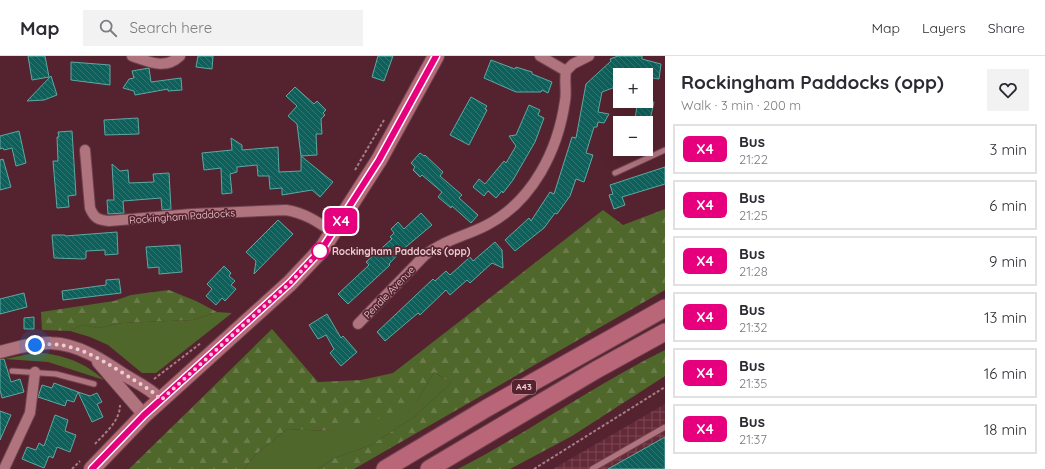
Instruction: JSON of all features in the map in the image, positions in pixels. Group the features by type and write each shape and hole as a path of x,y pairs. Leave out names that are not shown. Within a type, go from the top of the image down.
{"highway":[{"name":"A43","path":"385,469 487,408 665,308"},
{"name":"A43","path":"429,469 596,370 665,332"}],"main road":[{"path":"86,464 161,400 290,283 310,262 334,233 379,160 436,56"}],"street":[{"path":"132,56 161,64 172,63 180,56"},
{"path":"540,56 566,71 573,64 589,56"},
{"name":"Pendle Avenue","path":"358,324 425,255 443,243 487,225 510,211 525,194 541,172 552,150 565,100 566,71"},
{"name":"Rockingham Paddocks","path":"85,150 90,208 94,216 100,220 109,221 192,214 286,210 298,212 308,216 334,233"},
{"path":"0,352 20,347 51,343 84,351 111,365 155,394 161,400"},
{"path":"94,356 144,415"},
{"path":"4,469 30,413 35,372"}],"lane":[{"path":"615,173 665,150"},
{"path":"12,371 56,374 94,384"},
{"path":"592,469 665,427"}],"path":[{"path":"534,469 665,387"},
{"path":"94,446 117,418 120,412 120,405 123,404"},
{"path":"72,469 86,464"}],"shaded area":[{"path":"665,404 665,469 553,469"}],"green space":[{"path":"665,209 665,290 354,469 318,469 334,458 371,445 414,417 451,383 434,372 418,400 378,419 330,431 287,429 256,454 244,469 129,469 272,329 318,382 361,380 393,373 603,210 623,225"},
{"path":"169,290 196,301 217,312 193,320 122,323 98,328 82,325 70,331 42,330 41,312 114,301 131,295"},
{"path":"217,312 232,313 156,373 142,373 108,345 90,337 70,331 82,325 98,328 122,323 193,320"},
{"path":"665,350 665,376 572,436 510,469 458,469 510,440 613,378"},
{"path":"42,353 60,356 75,361 90,369 104,380 48,362 5,359"},
{"path":"434,372 451,383 414,417 371,445 334,458 318,469 244,469 256,454 287,429 330,431 418,400"}],"building":[{"path":"28,56 45,56 49,77 32,80"},
{"path":"198,56 213,56 212,69 196,67"},
{"path":"378,56 393,56 384,81 372,77"},
{"path":"618,56 642,56 642,59 661,64 659,79 653,78 653,68 613,68 613,88 602,92 598,112 609,114 604,123 598,122 597,127 594,127 586,153 593,155 584,182 576,179 570,196 557,214 555,213 544,228 515,251 505,240 529,218 531,221 550,192 554,194 572,137 576,138 586,84 611,61 610,59"},
{"path":"491,60 515,69 516,67 532,72 532,74 552,82 548,93 542,90 541,92 516,92 484,78"},
{"path":"71,62 110,65 110,85 71,80"},
{"path":"149,68 151,82 181,78 182,90 168,91 168,89 135,95 134,91 123,88 129,79 134,78 132,71"},
{"path":"51,76 57,95 44,100 27,101"},
{"path":"295,87 314,104 317,101 326,110 323,113 325,115 321,119 322,134 316,134 317,155 301,156 297,124 288,116 297,106 286,96"},
{"path":"471,97 487,106 485,109 487,110 469,145 450,135"},
{"path":"529,105 540,110 538,115 544,118 535,142 513,180 503,193 502,191 496,198 488,191 484,196 473,187 479,179 485,184 504,161 506,163 516,146 509,136 516,135"},
{"path":"637,108 653,108 651,116 635,116"},
{"path":"138,118 139,134 105,135 104,120"},
{"path":"19,131 26,163 16,166 12,148 4,150 3,148 0,149 0,136"},
{"path":"72,131 76,195 68,196 69,207 57,208 53,161 58,161 57,137 59,137 58,132"},
{"path":"231,138 242,145 242,150 278,147 279,172 301,171 301,156 333,182 320,197 312,190 282,195 282,188 270,189 269,176 258,176 257,165 237,167 237,172 230,174 232,193 222,194 221,168 204,170 202,153 232,150"},
{"path":"420,153 424,156 425,155 443,172 440,176 462,195 459,198 478,215 471,223 452,206 451,208 438,197 442,192 422,175 420,177 413,170 415,167 411,163"},
{"path":"3,159 11,187 0,190 0,160"},
{"path":"112,164 120,171 128,170 129,183 154,182 153,174 169,173 171,209 162,210 161,198 123,201 124,213 108,214 107,200 114,200"},
{"path":"665,167 665,184 622,197 625,205 614,209 609,195 613,194 610,185"},
{"path":"421,213 432,225 401,251 389,264 390,265 348,304 338,294 369,265 366,262 392,239 390,237 394,233 391,229 398,222 404,229"},
{"path":"278,220 293,234 254,274 256,261 246,252"},
{"path":"117,232 118,254 105,255 105,250 86,251 86,258 84,259 54,258 52,235 65,236"},
{"path":"495,242 502,250 503,268 492,263 470,283 467,280 450,295 446,290 420,315 418,313 385,341 377,332 433,279 435,281 446,271 450,275 470,257 473,261"},
{"path":"180,245 182,272 159,274 159,267 148,268 146,247"},
{"path":"224,266 231,273 229,276 235,281 231,285 236,289 225,301 222,298 216,305 206,296 212,289 207,284"},
{"path":"119,279 121,293 63,300 62,291 106,285 106,280"},
{"path":"24,293 27,307 0,314 0,299"},
{"path":"327,314 341,338 343,336 357,352 341,366 330,353 334,349 326,335 318,339 309,325"},
{"path":"34,317 34,329 24,329 24,318"},
{"path":"0,359 4,359 11,382 20,379 24,392 2,398 0,390"},
{"path":"54,383 78,392 74,402 67,400 65,406 38,397 42,385 52,388"},
{"path":"78,392 90,396 97,393 102,402 97,404 103,417 92,422"},
{"path":"0,411 11,415 0,440"},
{"path":"55,415 68,420 65,431 76,435 70,452 57,447 53,458 49,456 44,468 22,459 27,447 36,450 39,443 44,446"},
{"path":"665,437 665,469 608,469"}],"bus line":[{"name":"X4","path":"92,469 95,464 144,415 290,283 322,249 334,233 379,160 416,96 436,56"}],"place":[{"name":"Rockingham Paddocks (opp)","path":"320,251"}],"route":[{"path":"35,345 51,343 84,351 111,365 155,394 161,400 290,283 322,249 320,251"}]}
